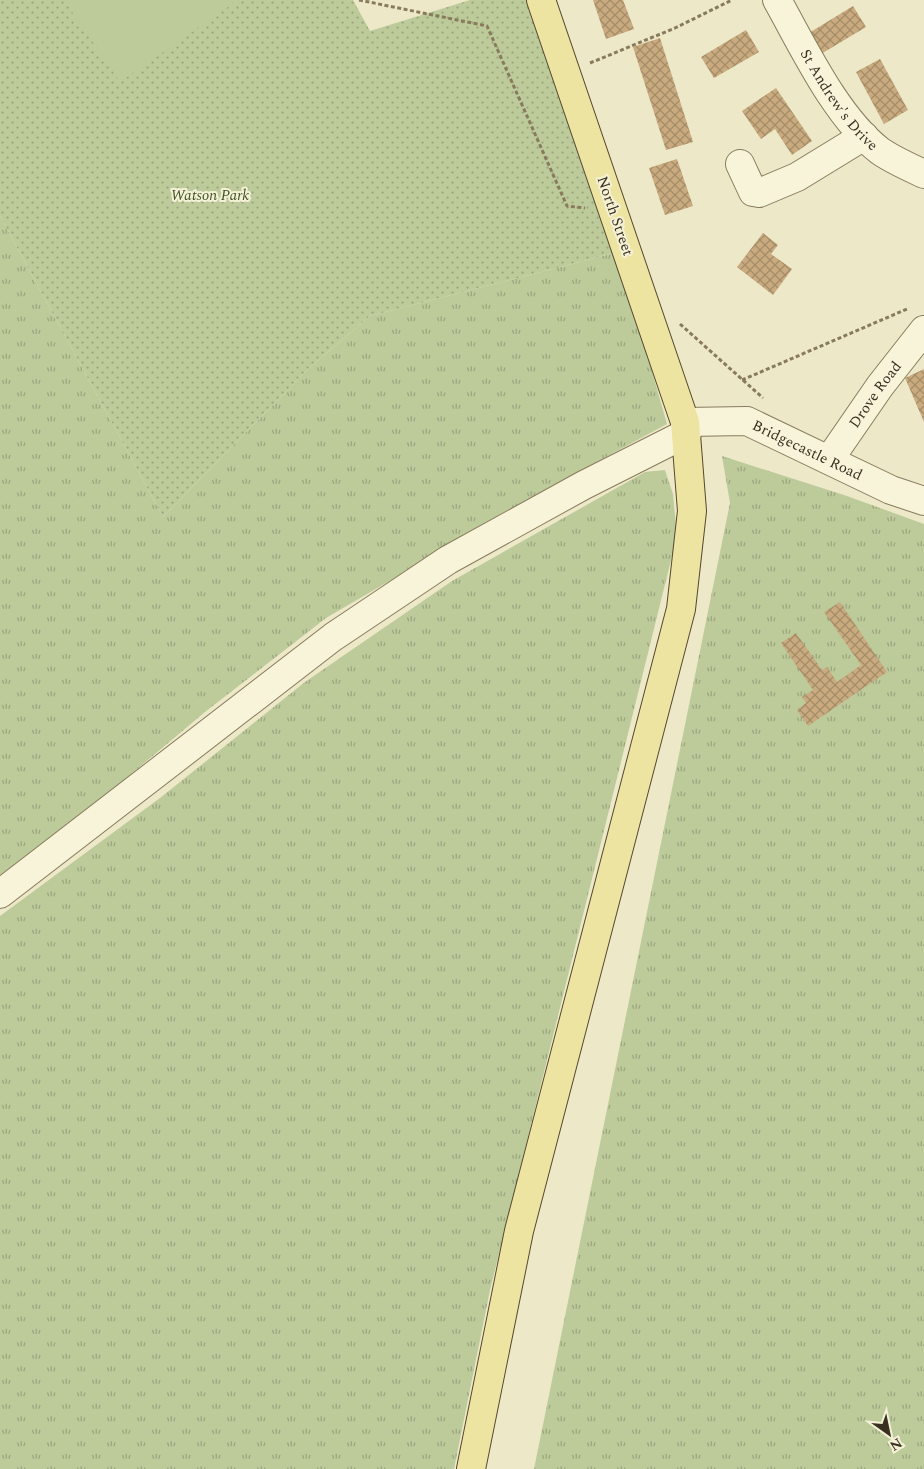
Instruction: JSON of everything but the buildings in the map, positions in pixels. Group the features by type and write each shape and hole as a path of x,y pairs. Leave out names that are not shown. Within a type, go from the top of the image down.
{"main road":[{"name":"North Street","path":"470,1469 519,1231 681,609 692,511 686,428 647,307 541,0"}],"street":[{"name":"St Andrew's Drive","path":"777,0 816,69 851,123 882,152 924,174"},
{"path":"740,164 754,192 759,193 797,177 864,136"},
{"name":"Drove Road","path":"829,460 880,386 919,318"},
{"name":"Bridgecastle Road","path":"686,428 747,421 891,490 924,501"},
{"path":"0,894 333,637 448,560 686,428"}],"path":[{"path":"359,0 487,26 567,206 614,211"},
{"path":"566,73 674,28 732,0"},
{"path":"647,307 674,318 767,402"},
{"path":"742,380 919,318"}],"green space":[{"name":"Watson Park","path":"0,0 353,0 370,31 470,0 529,0 618,252 370,316 309,368 163,517 0,216"},
{"path":"64,0 238,0 120,82"},
{"path":"0,216 163,517 309,368 370,316 618,252 667,424 554,485 326,618 205,712 85,813 0,875"},
{"path":"722,456 847,496 924,524 924,1469 534,1469 730,503"},
{"path":"665,470 673,494 677,536 490,1290 454,1469 0,1469 0,916 160,798 305,682 452,581 645,472"}]}
